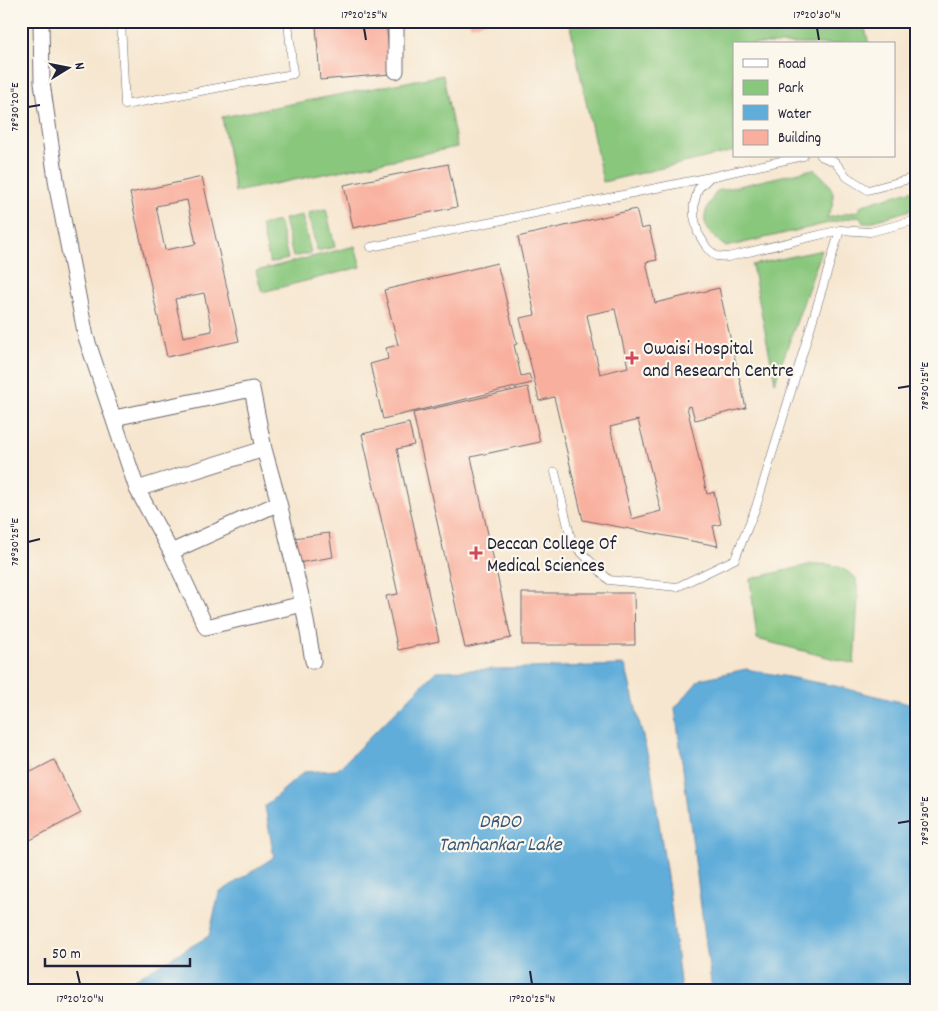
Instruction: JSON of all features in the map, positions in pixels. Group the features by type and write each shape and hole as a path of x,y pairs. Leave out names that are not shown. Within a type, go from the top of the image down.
{"street":[{"path":"41,21 42,83 58,193 86,337 137,489 171,552 206,627 303,604"},
{"path":"396,21 396,71"},
{"path":"114,418 252,389 264,449 303,604 313,661"},
{"path":"137,489 264,449"},
{"path":"171,552 279,503"}],"lane":[{"path":"121,21 124,105 293,74 288,21"},
{"path":"371,247 794,158"},
{"path":"826,158 835,162 847,177 868,190 917,177"},
{"path":"710,177 698,189 694,204 694,216 698,233 707,248 716,256 728,257 840,230 870,232 917,220"},
{"path":"555,472 572,543 609,580 677,587 735,559 756,507 840,230"}],"green space":[{"path":"569,21 863,21 868,42 733,42 733,151 603,182"},
{"path":"443,75 457,147 235,192 222,117"},
{"path":"813,169 825,179 833,192 833,203 827,218 858,211 862,205 917,189 917,208 867,223 863,223 859,216 726,247 707,228 705,215 717,191"},
{"path":"326,209 335,247 317,251 308,213"},
{"path":"302,215 311,253 293,257 284,219"},
{"path":"279,221 288,259 270,263 261,225"},
{"path":"355,246 361,267 262,292 256,271"},
{"path":"822,250 775,382 752,265"},
{"path":"812,564 836,566 856,578 858,598 854,664 757,639 750,579"}],"water":[{"name":"DRDO Tamhankar Lake","path":"625,665 651,769 669,890 681,990 116,990 209,936 219,893 274,857 265,806 304,772 337,770 436,671"},
{"path":"746,669 835,686 917,706 917,990 712,990 675,708 700,679"}],"building":[{"path":"386,21 391,74 320,80 316,25"},
{"path":"411,21 438,21 438,23 412,25"},
{"path":"469,21 486,21 486,22 471,26"},
{"path":"448,164 457,207 353,228 344,185"},
{"path":"202,177 239,341 167,357 130,193","holes":["187,200 196,244 165,250 156,206","204,293 212,331 183,337 175,299"]},
{"name":"Owaisi Hospital and Research Centre","path":"636,209 641,229 649,227 657,260 646,262 655,303 719,288 746,408 695,420 691,406 687,407 707,494 714,492 721,524 713,526 718,546 583,520 554,397 539,401 520,318 535,315 518,237","holes":["615,309 628,367 600,374 587,315","638,420 661,511 632,519 610,427"]},
{"path":"497,263 517,344 514,345 521,376 529,374 532,383 383,419 370,364 388,359 386,348 398,345 384,290"},
{"path":"528,387 540,442 471,457 511,638 465,648 413,413"},
{"path":"409,423 414,445 397,449 439,641 398,650 386,596 398,594 362,434"},
{"path":"329,533 333,557 298,563 294,538"},
{"path":"522,593 634,593 635,645 522,645"},
{"path":"21,754 31,772 54,760 81,813 21,845"}],"place":[{"name":"Owaisi Hospital and Research Centre","path":"632,358"},
{"name":"Deccan College Of Medical Sciences","path":"476,553"}]}
